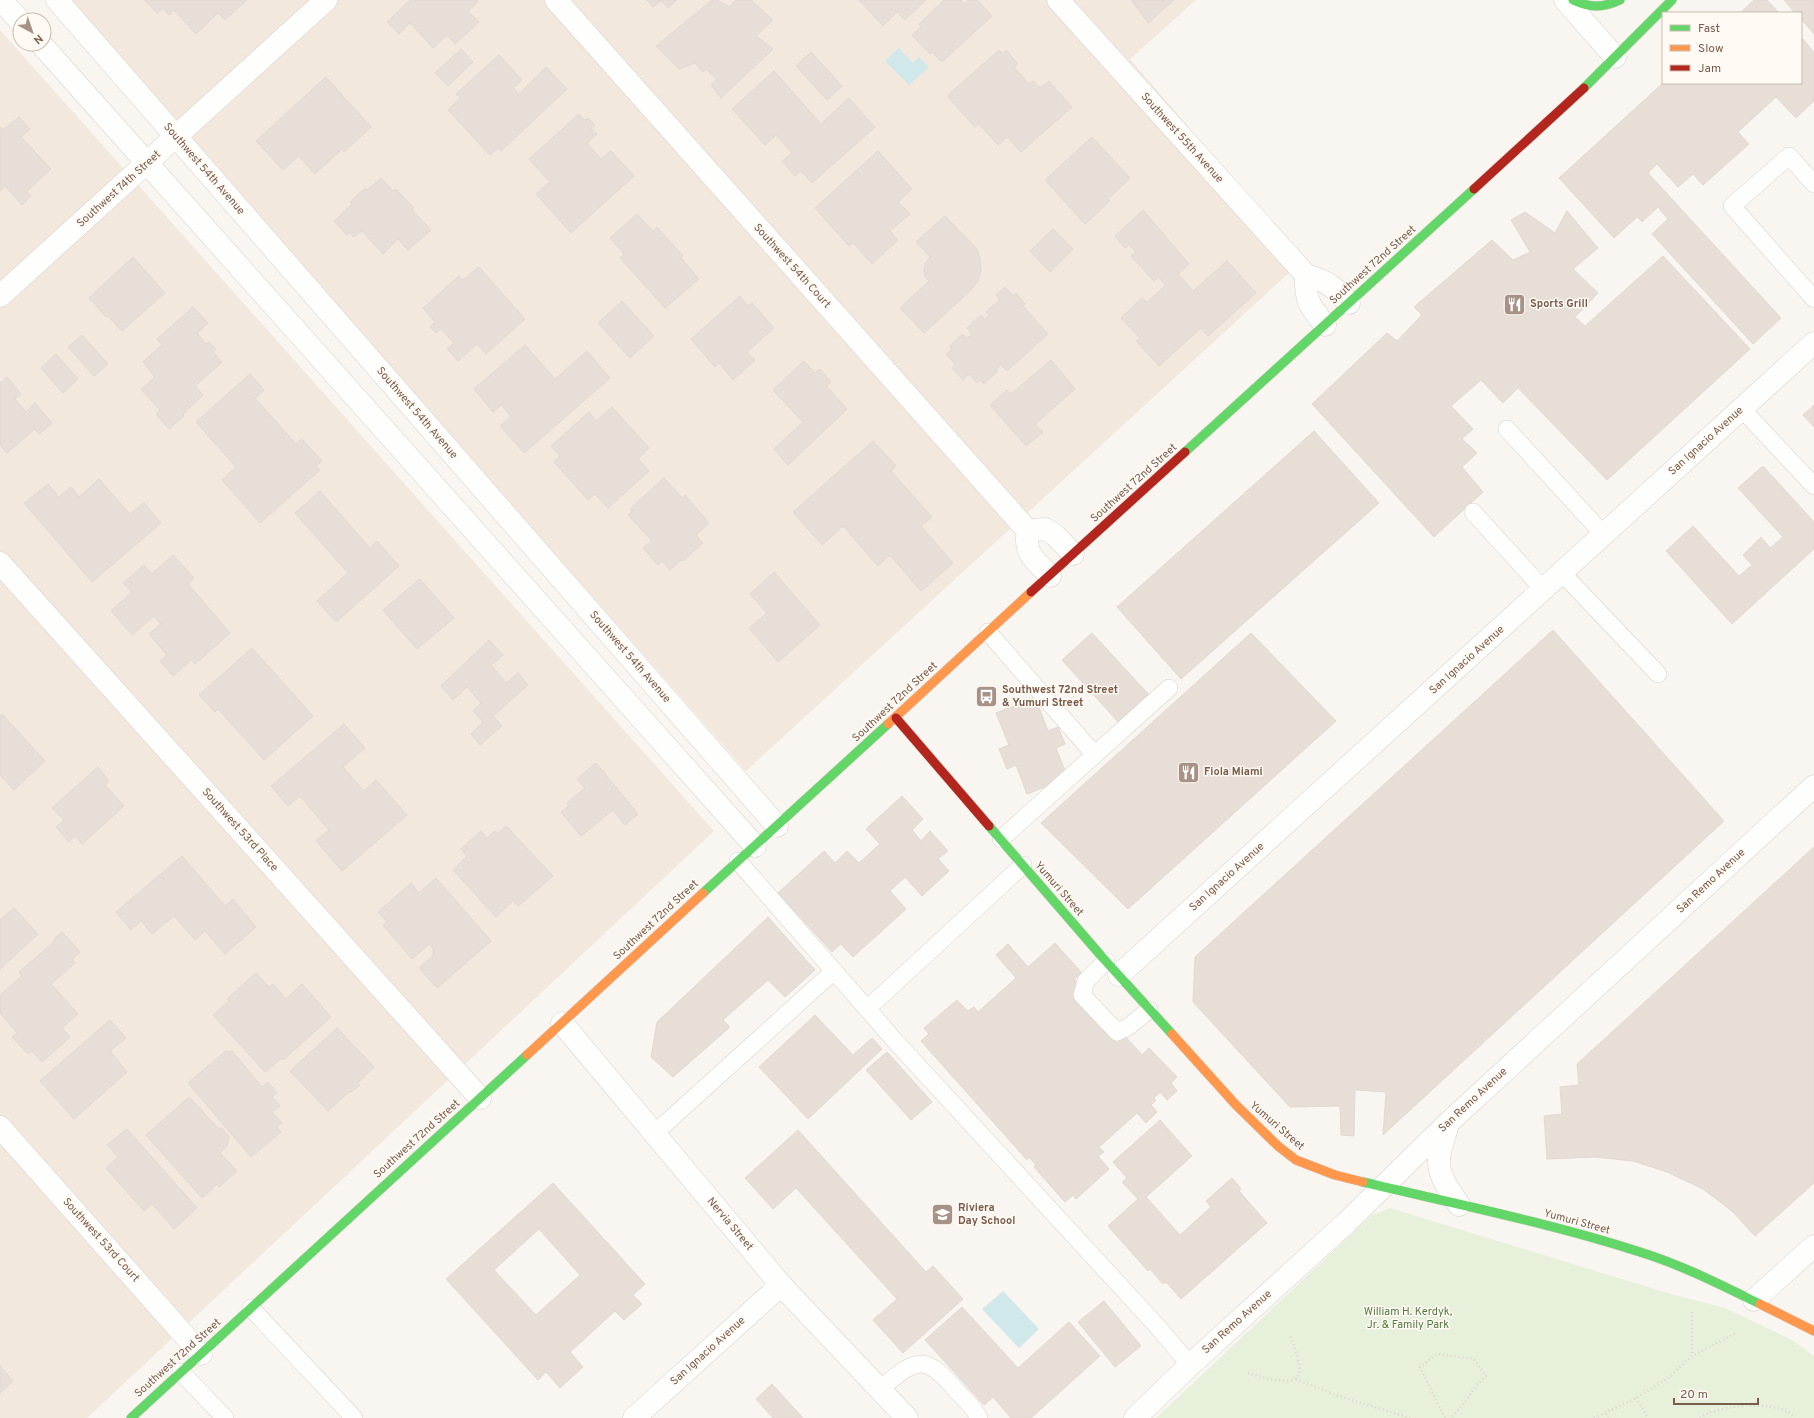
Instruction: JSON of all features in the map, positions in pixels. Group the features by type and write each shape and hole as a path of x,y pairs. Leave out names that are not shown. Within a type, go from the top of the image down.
{"main road":[{"path":"1573,0 1584,6 1607,7 1620,0"},
{"name":"Southwest 72nd Street","path":"131,1418 896,718 1073,554 1570,102 1672,0"},
{"name":"Yumuri Street","path":"896,718 1149,1010 1236,1106 1287,1153 1311,1167 1324,1172 1542,1225 1641,1252 1702,1276 1754,1300 1814,1331"}],"street":[{"path":"1,0 12,12"},
{"name":"Southwest 54th Avenue","path":"57,0 777,826"},
{"name":"Southwest 74th Street","path":"0,296 326,0"},
{"name":"Southwest 54th Court","path":"556,0 1028,531"},
{"name":"Southwest 55th Avenue","path":"1058,0 1306,275 1323,280 1333,286 1349,303"},
{"path":"1565,0 1615,57"},
{"path":"48,52 755,846"},
{"path":"1306,275 1306,291 1309,306 1325,325"},
{"name":"San Ignacio Avenue","path":"1112,968 1544,590 1814,343"},
{"path":"1050,576 1029,554 1026,541 1028,531 1045,529 1055,535 1073,554"},
{"name":"Southwest 53rd Place","path":"0,563 480,1098"},
{"name":"San Remo Avenue","path":"1135,1418 1190,1365 1385,1186 1448,1123 1814,786"},
{"name":"Nervia Street","path":"562,1023 781,1285 907,1418"},
{"path":"1448,1123 1440,1159 1441,1170 1444,1180 1459,1205"},
{"name":"Southwest 53rd Court","path":"0,1127 201,1354"},
{"path":"1754,1300 1814,1246"},
{"name":"San Ignacio Avenue","path":"634,1418 781,1285"}],"lane":[{"path":"1814,184 1789,156 1732,206 1814,299"},
{"path":"1742,409 1814,486"},
{"path":"1507,429 1604,535"},
{"path":"1473,512 1544,590"},
{"path":"1562,573 1658,674"},
{"path":"988,632 1094,755"},
{"path":"1001,839 1169,688"},
{"path":"738,861 867,1009 1190,1365"},
{"path":"867,1009 1022,865"},
{"path":"1112,968 1086,981 1082,995 1117,1032 1128,1027 1149,1010"},
{"path":"654,1134 834,971"},
{"path":"251,1308 354,1418"},
{"path":"880,1389 908,1366 921,1364 933,1367 942,1374 979,1418"},
{"path":"181,1372 225,1418"}],"path":[{"path":"1692,1312 1692,1356"},
{"path":"1594,1418 1606,1414 1636,1398 1668,1378 1692,1356 1736,1333"},
{"path":"1290,1334 1297,1356 1299,1369 1299,1376 1296,1380"},
{"path":"1445,1418 1420,1367 1437,1354 1474,1359 1486,1376 1476,1385 1456,1413 1450,1418"},
{"path":"1248,1373 1272,1379 1288,1381 1296,1380 1333,1394 1410,1418"},
{"path":"1636,1398 1648,1418"},
{"path":"1700,1418 1716,1410 1763,1406 1775,1407 1788,1412 1795,1418"},
{"path":"1606,1414 1608,1418"}],"shaded area":[{"path":"67,0 1196,0 1130,59 1303,260 746,771"},
{"path":"0,30 12,43 12,52 20,52 714,831 87,1418 0,1418"}],"green space":[{"name":"William H. Kerdyk, Jr. & Family Park","path":"1390,1208 1674,1295 1725,1308 1794,1341 1814,1356 1814,1418 1156,1418 1372,1215"}],"water":[{"path":"899,48 913,63 919,57 929,67 909,85 885,61"},
{"path":"1003,1291 1039,1329 1019,1348 982,1309"}],"building":[{"path":"144,0 247,0 225,20 218,13 196,34 174,10 169,15 163,8 157,13"},
{"path":"410,0 477,0 478,2 468,11 479,22 455,44 447,35 433,48 410,23 399,34 387,22"},
{"path":"647,0 677,0 668,8 661,1 653,7"},
{"path":"712,0 717,0 729,7 736,0 751,0 773,20 756,36 773,49 721,98 711,85 717,80 706,69 703,72 695,63 679,69 656,46"},
{"path":"859,0 926,0 905,20 897,12 883,26"},
{"path":"944,0 961,0 964,4 968,0 977,0 992,16 942,62 932,52 930,54 912,35 921,27 919,24"},
{"path":"1131,0 1174,0 1148,23"},
{"path":"1754,0 1767,0 1778,12 1741,12"},
{"path":"1784,0 1814,0 1814,34 1802,20 1802,12 1794,12"},
{"path":"1802,38 1814,52 1814,101 1796,118 1776,97 1738,132 1749,144 1703,185 1693,174 1678,187 1657,164 1648,173 1781,318 1753,344 1652,234 1668,219 1658,207 1642,222 1637,217 1614,238 1559,178 1662,84 1802,84"},
{"path":"461,49 473,62 448,86 435,73"},
{"path":"999,50 1003,54 1006,50 1018,64 1014,67 1029,84 1033,81 1041,88 1049,81 1072,107 1021,152 1007,137 998,145 979,124 975,127 947,96"},
{"path":"811,52 842,86 827,100 796,66"},
{"path":"499,55 522,80 513,88 519,94 546,67 567,89 501,151 498,148 490,155 448,110 460,98 456,94"},
{"path":"774,71 821,124 849,98 875,127 812,183 801,171 795,176 782,161 792,153 776,135 765,145 732,109"},
{"path":"326,77 371,127 344,152 342,149 315,174 299,156 283,170 256,141"},
{"path":"579,114 585,120 588,118 595,125 591,128 597,134 587,143 601,159 611,151 634,176 571,233 536,194 550,182 529,159"},
{"path":"19,117 30,129 21,137 51,169 27,191 31,196 22,205 5,186 0,191 0,127 3,130"},
{"path":"1092,137 1130,178 1108,199 1110,201 1085,224 1045,180"},
{"path":"878,151 912,189 898,202 910,214 890,231 898,240 872,264 853,243 849,246 815,208"},
{"path":"381,178 393,191 396,189 414,208 412,210 431,230 408,250 398,239 383,254 362,231 354,237 350,232 347,235 334,221 352,204 350,202 365,188 367,190"},
{"path":"1143,210 1189,264 1178,274 1193,291 1227,261 1256,293 1208,336 1201,328 1159,366 1136,341 1140,338 1121,318 1142,298 1147,302 1166,285 1158,277 1154,281 1131,256 1136,252 1129,245 1125,248 1115,236"},
{"path":"1567,211 1598,248 1573,269 1598,293 1575,317 1585,326 1663,256 1750,349 1607,480 1518,388 1503,403 1481,380 1451,406 1473,429 1462,439 1477,453 1462,467 1483,492 1434,537 1312,404 1387,333 1397,341 1422,315 1414,307 1492,240 1513,260 1530,252 1511,220 1525,212 1555,233"},
{"path":"637,214 653,231 657,227 683,256 681,258 699,279 665,308 620,258 624,254 610,238"},
{"path":"945,216 977,249 981,270 978,280 972,289 924,333 900,308 929,281 925,277 924,269 925,264 930,257 916,242"},
{"path":"1053,229 1073,249 1050,272 1030,251"},
{"path":"133,257 165,293 122,331 108,316 106,317 89,298"},
{"path":"479,267 525,319 486,354 477,344 458,361 447,349 454,343 441,329 436,333 430,327 435,322 423,308 459,276 463,280"},
{"path":"1005,287 1013,296 1016,293 1025,304 1023,306 1048,334 1007,371 1001,365 996,369 998,371 984,384 980,380 977,383 969,374 963,380 952,368 956,365 946,354 952,349 950,346 962,334 967,338 972,334 967,328 981,315 985,319 989,315 986,312 1000,299 996,295"},
{"path":"740,296 748,306 752,303 774,328 747,352 755,360 733,380 719,363 715,367 691,339"},
{"path":"622,301 654,336 630,358 598,323"},
{"path":"193,307 208,323 197,333 206,344 209,342 216,349 213,352 222,362 195,386 203,395 183,414 184,416 169,429 156,414 160,410 141,389 155,377 143,362 162,345 157,339"},
{"path":"82,335 108,364 94,376 68,347"},
{"path":"525,345 555,379 587,351 610,378 524,453 500,426 511,416 501,405 493,412 474,389"},
{"path":"56,354 78,379 63,393 41,368"},
{"path":"1051,360 1075,389 1035,424 1043,432 1026,446 990,405 1007,390 1011,394"},
{"path":"804,361 815,373 820,369 831,382 826,386 847,409 788,465 774,449 803,422 773,390"},
{"path":"250,374 264,390 255,398 296,444 302,439 322,461 316,466 320,470 260,523 222,480 236,467 196,422"},
{"path":"7,377 21,394 15,399 26,412 35,403 52,423 39,434 35,429 7,453 0,445 0,383"},
{"path":"1814,405 1814,427 1803,415"},
{"path":"612,407 649,448 638,459 649,471 608,508 595,494 588,500 554,462 560,456 551,446 589,412 596,421"},
{"path":"1314,431 1379,503 1181,679 1117,607"},
{"path":"873,441 896,466 891,471 932,517 921,526 953,563 921,591 890,555 878,566 843,526 822,545 793,512"},
{"path":"1763,466 1814,522 1814,549 1732,624 1666,551 1693,526 1739,576 1752,565 1743,555 1761,537 1770,548 1783,537 1738,488"},
{"path":"664,478 682,498 685,495 709,523 696,535 703,543 683,561 681,560 670,570 662,561 658,565 643,548 652,541 628,515 632,512 630,509"},
{"path":"99,479 130,514 144,503 161,523 92,582 24,503 48,484 59,497 71,487 79,497"},
{"path":"320,491 370,548 377,541 399,566 336,622 317,601 348,573 295,513"},
{"path":"173,555 194,578 188,584 230,633 195,664 191,660 173,676 160,661 167,655 149,634 161,624 154,616 132,635 111,611 132,592 123,583 144,565 152,574"},
{"path":"774,572 820,625 778,662 749,628 767,613 750,594"},
{"path":"420,579 454,618 417,649 383,610"},
{"path":"1553,630 1724,821 1383,1135 1386,1092 1355,1090 1354,1136 1341,1135 1340,1106 1290,1107 1193,1002 1195,957"},
{"path":"1092,633 1150,696 1120,724 1062,660"},
{"name":"Fiola Miami","path":"1251,633 1336,721 1128,909 1041,823"},
{"path":"489,640 503,655 491,665 506,683 518,673 528,685 493,716 502,726 480,745 471,734 483,722 473,711 481,703 467,687 453,700 441,686"},
{"path":"252,648 313,716 264,760 218,709 215,712 199,695"},
{"path":"1035,697 1048,731 1058,727 1065,744 1056,748 1068,778 1027,794 1016,765 1007,769 999,749 1009,745 996,713"},
{"path":"2,714 45,761 14,790 0,775 0,716"},
{"path":"344,724 365,748 343,767 364,791 376,780 407,815 342,871 316,841 329,830 300,796 288,806 271,786"},
{"path":"596,763 638,814 625,825 613,810 581,836 561,812 569,806 567,803 585,788 577,779"},
{"path":"98,767 109,781 105,785 124,806 82,844 75,836 69,842 56,827 64,820 52,808"},
{"path":"902,796 923,819 912,830 921,841 930,831 948,851 938,859 949,871 922,896 905,877 890,891 906,909 853,957 841,944 832,952 778,893 824,851 835,863 847,851 859,863 880,844 866,829"},
{"path":"506,826 553,876 518,906 513,901 496,917 453,870 467,856 461,849 481,831 487,838 495,831 497,834"},
{"path":"1814,847 1814,1183 1755,1236 1732,1211 1703,1189 1667,1172 1633,1161 1595,1157 1547,1159 1544,1116 1562,1114 1560,1087 1579,1085 1577,1064"},
{"path":"182,856 225,906 233,899 256,927 225,954 205,931 195,940 174,916 152,934 141,921 131,930 116,912"},
{"path":"436,878 491,941 437,988 419,968 433,956 433,948 429,944 412,959 383,925 387,922 378,912 411,883 419,893"},
{"path":"14,908 38,934 0,969 0,920"},
{"path":"768,917 815,970 785,997 768,980 723,1020 730,1027 673,1077 651,1057 657,1022"},
{"path":"62,932 80,952 72,959 75,963 51,984 78,1014 62,1028 70,1037 42,1062 32,1051 28,1054 12,1037 17,1033 0,1013 0,995 22,976 19,972 55,941 54,939"},
{"path":"1055,943 1082,973 1074,979 1142,1055 1149,1048 1177,1077 1171,1083 1177,1091 1167,1100 1160,1092 1154,1098 1156,1100 1151,1105 1157,1112 1146,1123 1137,1113 1099,1147 1104,1152 1098,1156 1109,1169 1076,1199 1073,1195 1065,1202 1034,1167 1036,1165 1029,1157 1027,1160 921,1041 929,1034 924,1028 957,1000 968,1011 974,1007 978,1012 1016,978 996,955 1008,944 1028,967"},
{"path":"256,973 269,987 273,984 286,999 302,984 331,1017 283,1060 282,1058 265,1072 213,1015 229,1001 227,999"},
{"path":"815,1015 853,1055 872,1038 882,1049 808,1119 759,1067"},
{"path":"110,1020 126,1038 110,1051 127,1072 74,1119 40,1081"},
{"path":"337,1028 374,1067 358,1083 360,1085 351,1092 350,1091 328,1111 290,1071"},
{"path":"226,1051 233,1052 262,1087 268,1082 277,1093 272,1097 280,1106 272,1112 282,1123 277,1127 281,1132 251,1157 188,1083"},
{"path":"887,1052 932,1102 911,1120 866,1070"},
{"path":"189,1097 218,1128 222,1128 229,1136 227,1146 220,1153 237,1171 219,1187 217,1184 202,1198 146,1135"},
{"path":"1160,1120 1192,1156 1146,1197 1180,1235 1211,1207 1206,1201 1232,1178 1241,1189 1239,1191 1267,1223 1181,1299 1166,1282 1163,1284 1150,1269 1148,1271 1108,1226 1138,1199 1122,1182 1127,1178 1113,1162"},
{"path":"127,1129 197,1208 174,1229 152,1204 144,1211 106,1168 118,1157 107,1145"},
{"path":"798,1130 926,1272 933,1266 963,1299 903,1353 873,1320 897,1299 796,1188 773,1209 745,1178"},
{"path":"553,1183 645,1284 633,1295 642,1304 624,1320 615,1311 570,1352 583,1367 560,1388 546,1372 538,1380 446,1279","holes":["539,1229 580,1275 536,1315 494,1270"]},
{"path":"1104,1301 1141,1346 1115,1367 1078,1322"},
{"path":"962,1307 1018,1368 1069,1322 1100,1356 1031,1418 1011,1418 993,1397 984,1405 925,1340"},
{"path":"0,1366 13,1381 0,1393"},
{"path":"772,1384 803,1418 773,1418 756,1399"}],"traffic: fast":[{"path":"1573,0 1591,6 1602,6 1620,0"},
{"path":"1584,88 1672,0"},
{"path":"1185,452 1474,189"},
{"path":"703,893 888,724"},
{"path":"989,826 1103,958 1172,1034"},
{"path":"131,1418 527,1055"},
{"path":"1363,1182 1503,1214 1640,1252 1671,1263 1760,1304"}],"traffic: slow":[{"path":"888,724 1031,592"},
{"path":"527,1055 703,893"},
{"path":"1172,1034 1236,1105 1278,1146 1296,1160 1335,1175 1363,1182"},
{"path":"1760,1304 1814,1331"}],"traffic: jam":[{"path":"1474,189 1584,88"},
{"path":"1031,592 1185,452"},
{"path":"896,718 989,826"}],"place":[{"name":"Sports Grill","path":"1514,304"},
{"name":"Southwest 72nd Street & Yumuri Street","path":"986,696"},
{"name":"Fiola Miami","path":"1189,772"},
{"name":"Riviera Day School","path":"943,1214"}]}
